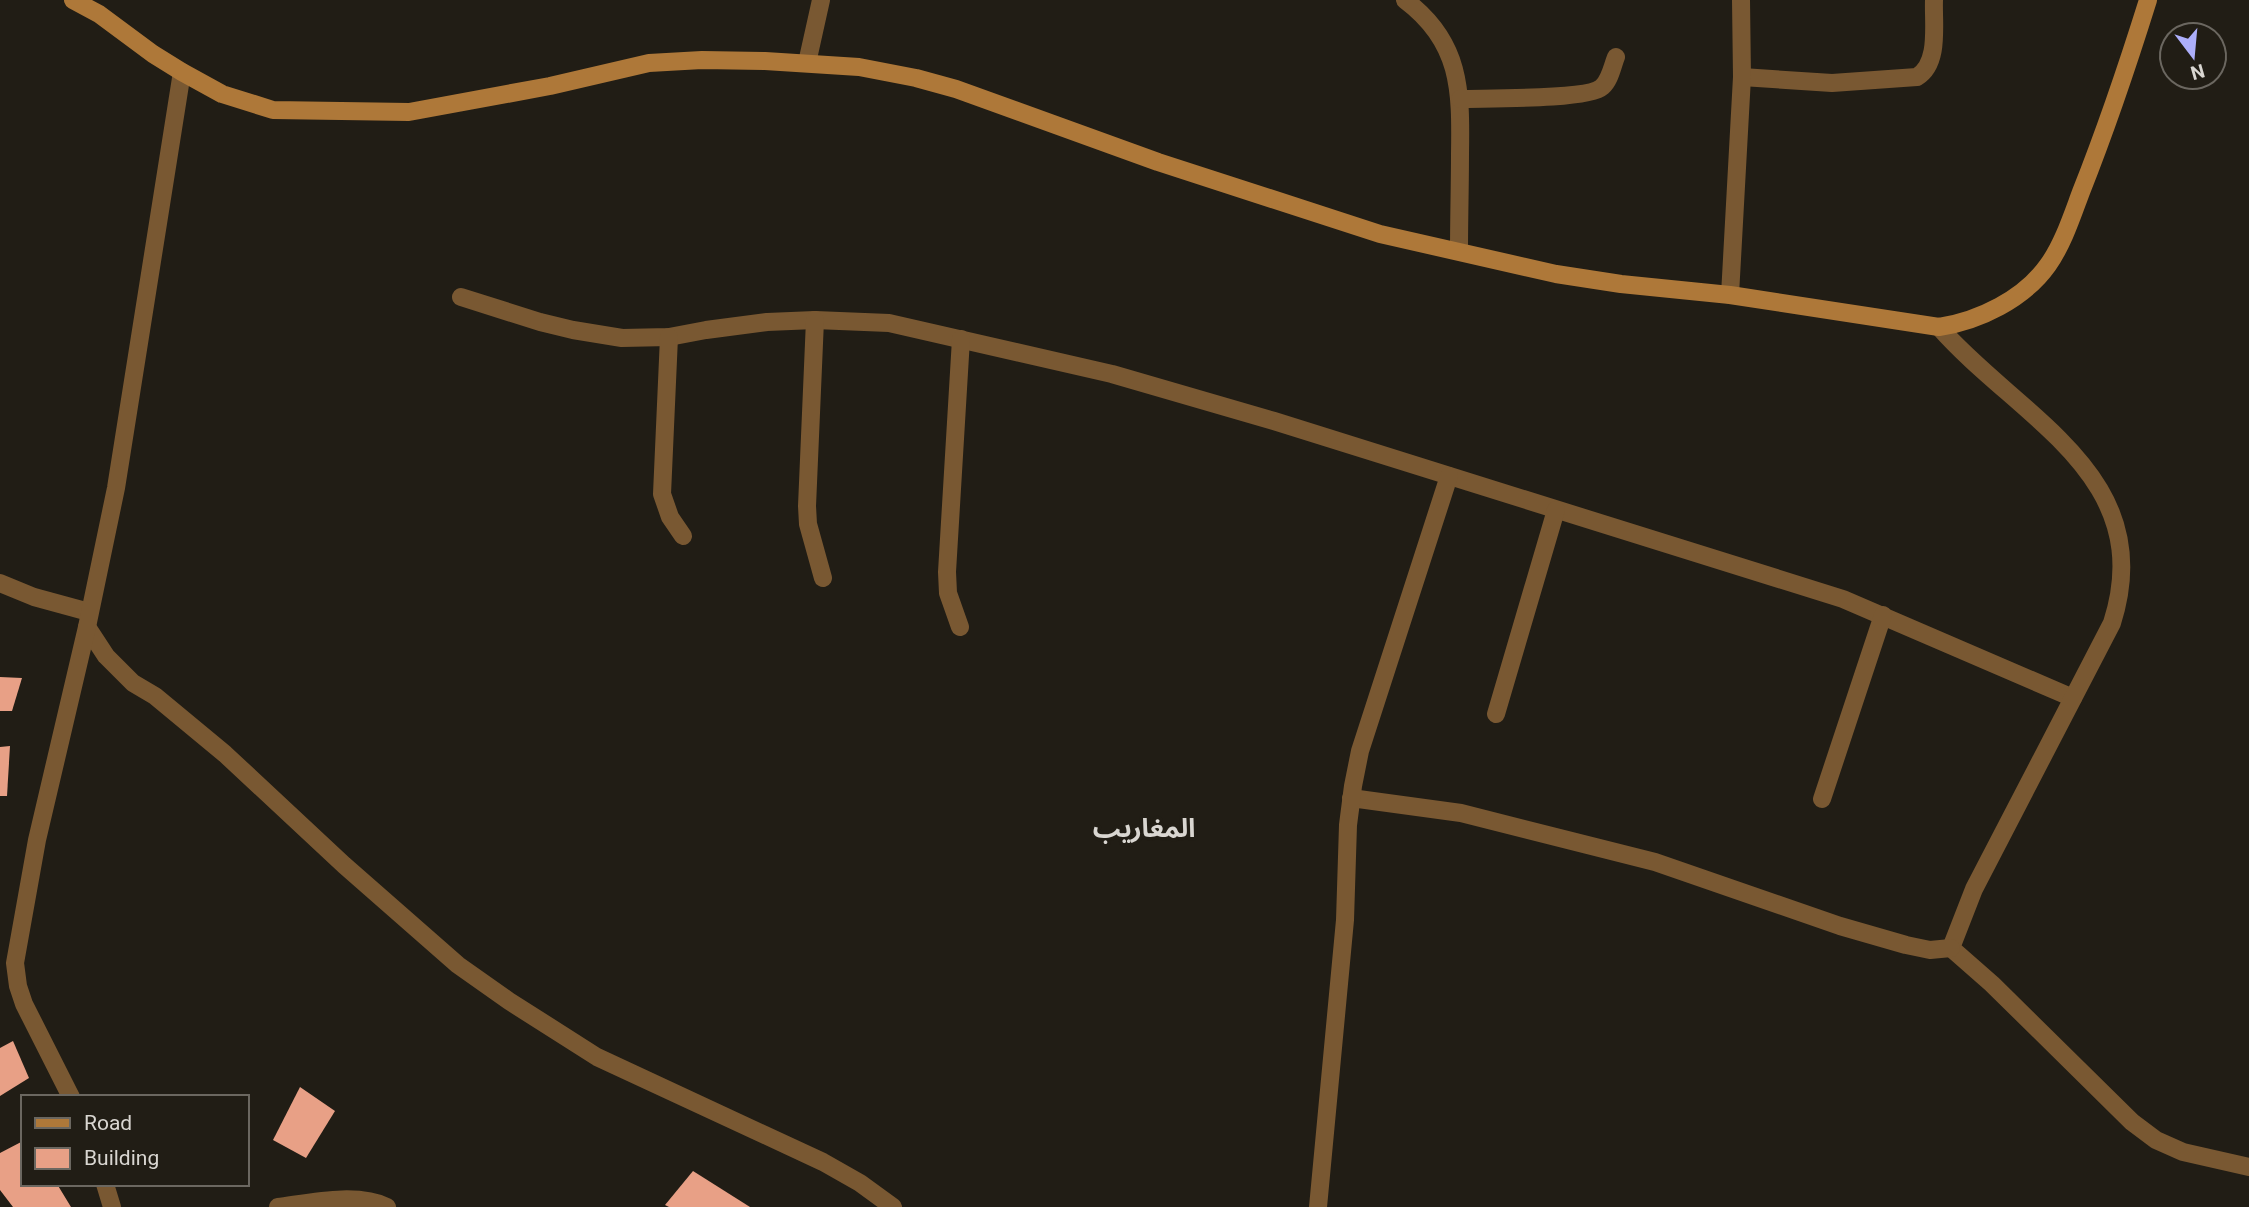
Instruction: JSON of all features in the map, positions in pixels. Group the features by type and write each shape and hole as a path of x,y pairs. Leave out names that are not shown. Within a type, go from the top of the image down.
{"street":[{"path":"73,0 182,72 222,94 273,110 409,112 526,91 649,63 702,60 859,67 956,89 1158,162 1367,230 1569,276 1730,295 1940,327 1970,320 2007,302 2039,276 2049,264 2092,164 2148,0"},
{"path":"807,63 821,0"},
{"path":"1405,0 1418,9 1436,29 1456,73 1460,99 1459,251"},
{"path":"1730,295 1742,77 1741,0"},
{"path":"1742,77 1832,83 1917,77 1926,70 1932,54 1934,0"},
{"path":"1460,99 1575,95 1595,91 1608,79 1616,58"},
{"path":"70,1095 24,1004 15,963 37,840 116,488 182,72"},
{"path":"461,297 540,322 622,338 669,338 767,322 815,320 889,323 1112,374 1843,599 2073,698"},
{"path":"815,320 807,506 808,524 823,578"},
{"path":"1940,327 1961,352 2065,444 2091,476 2112,513 2123,570 2119,600 2112,623 1974,890 1951,948"},
{"path":"669,338 662,494 670,517 683,536"},
{"path":"960,627 948,593 947,572 961,339"},
{"path":"1318,1207 1344,933 1351,798 1360,751 1449,476"},
{"path":"1496,714 1556,510"},
{"path":"0,583 88,620 106,656 133,683 155,696 225,754 344,865 458,965 509,1001 597,1057 823,1162 860,1183 893,1207"},
{"path":"1822,799 1882,615"},
{"path":"1351,798 1461,813 1655,862 1840,926 1893,941 1930,950 1951,948 1992,984 2132,1122 2156,1140 2183,1152 2249,1167"},
{"path":"106,1186 112,1207"},
{"path":"278,1207 336,1200 372,1202 387,1207"}],"building":[{"path":"0,677 22,678 12,711 0,711"},
{"path":"10,746 7,796 0,796 0,747"},
{"path":"13,1041 29,1078 0,1096 0,1048"},
{"path":"300,1087 335,1111 306,1158 273,1140"},
{"path":"21,1142 21,1186 58,1186 71,1207 13,1207 0,1190 0,1153"},
{"path":"693,1171 750,1207 665,1205"}],"district":[{"name":"المغاريب","path":"1144,828"}]}
